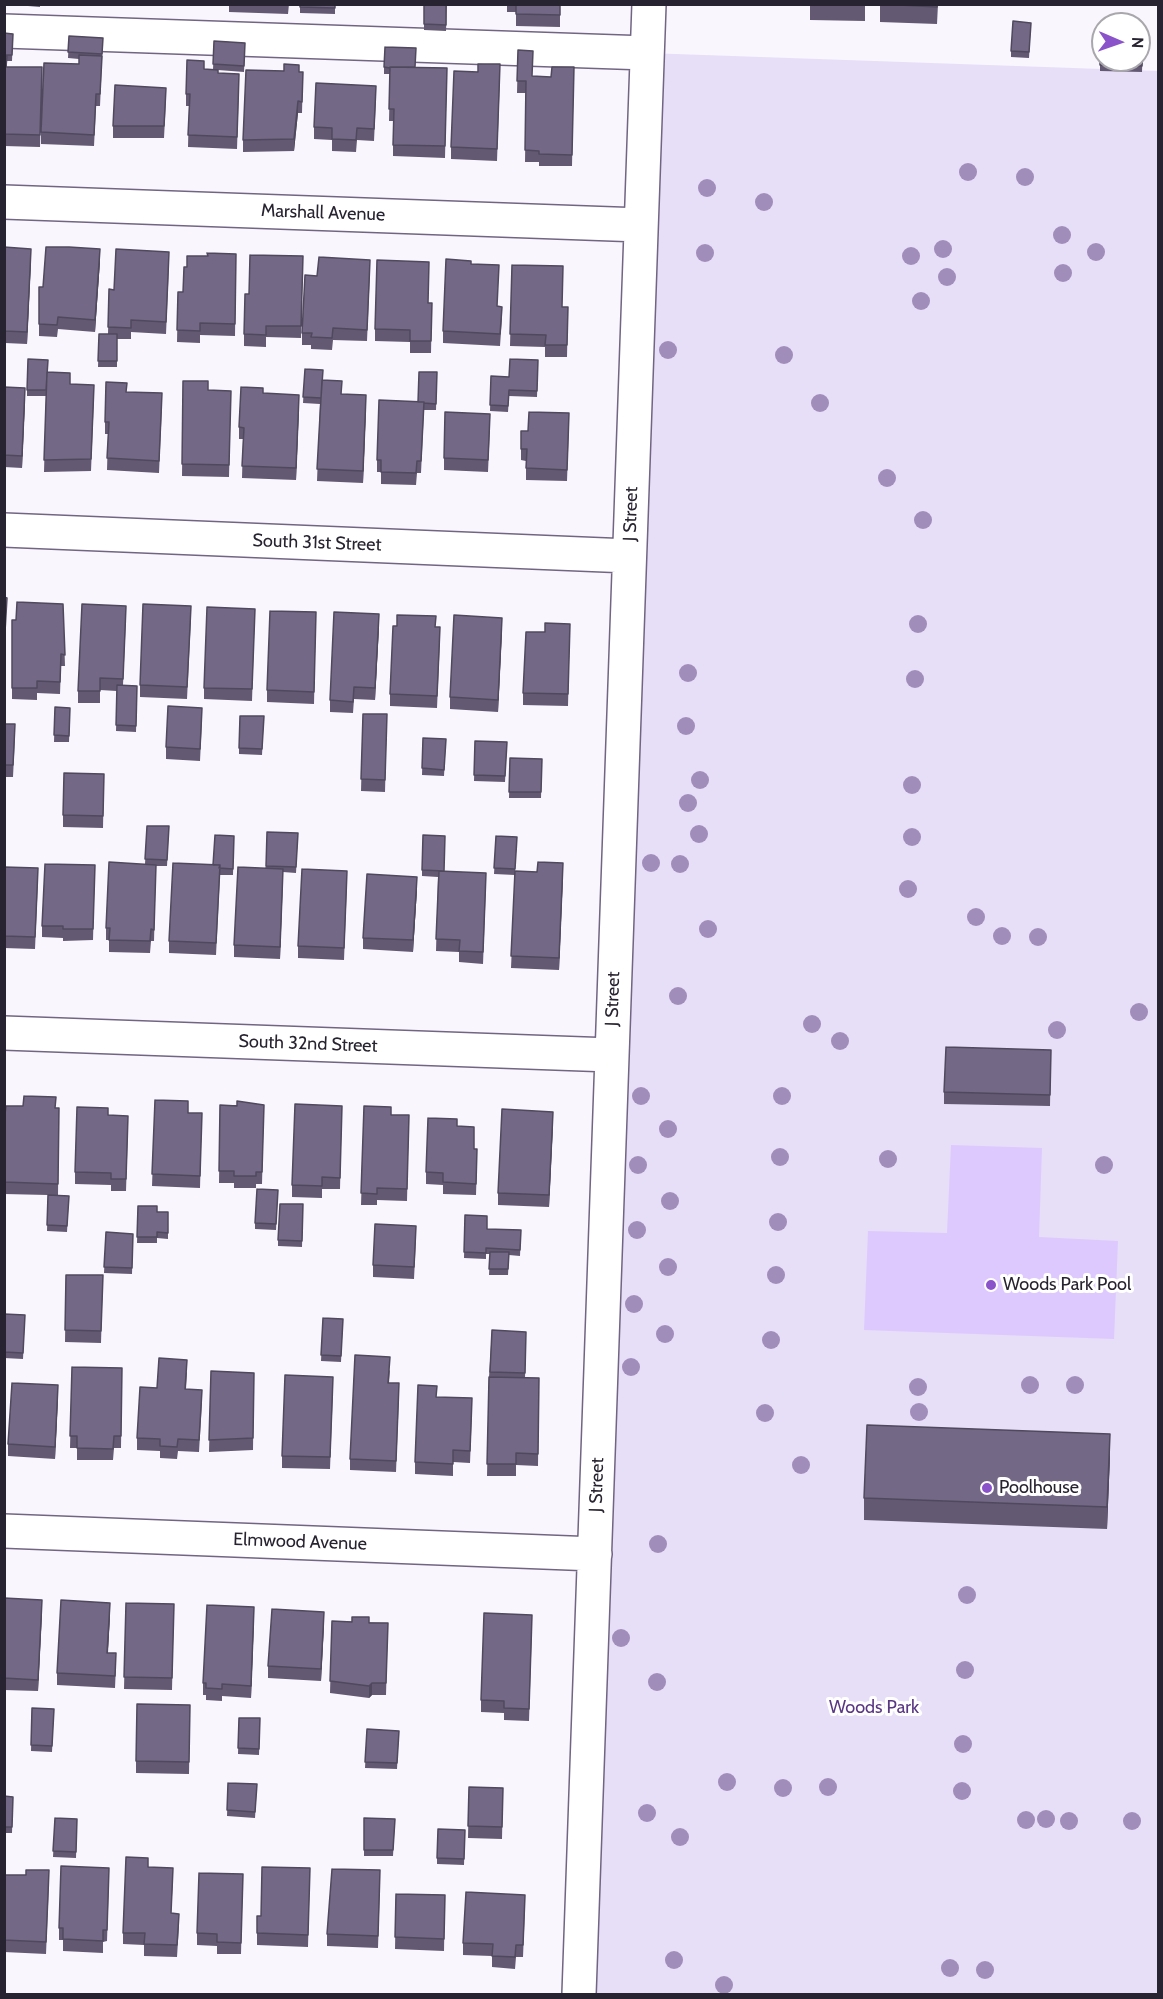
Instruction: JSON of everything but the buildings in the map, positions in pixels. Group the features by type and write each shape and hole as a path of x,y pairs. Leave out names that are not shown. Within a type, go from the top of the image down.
{"street":[{"name":"J Street","path":"579,1995 649,4"},
{"path":"4,30 647,53"},
{"name":"Marshall Avenue","path":"4,201 642,225"},
{"name":"South 31st Street","path":"4,530 629,556"},
{"name":"South 32nd Street","path":"4,1033 611,1055"},
{"name":"Elmwood Avenue","path":"4,1531 595,1554"}],"green space":[{"name":"Woods Park","path":"647,53 1091,69 1091,72 1158,71 1158,1994 579,1994"}],"shaded area":[{"name":"Woods Park Pool","path":"951,1145 1042,1148 1039,1237 1118,1241 1114,1339 864,1330 868,1231 947,1233"}],"place":[{"name":"Woods Park Pool","path":"991,1285"},
{"name":"Poolhouse","path":"987,1488"}]}
